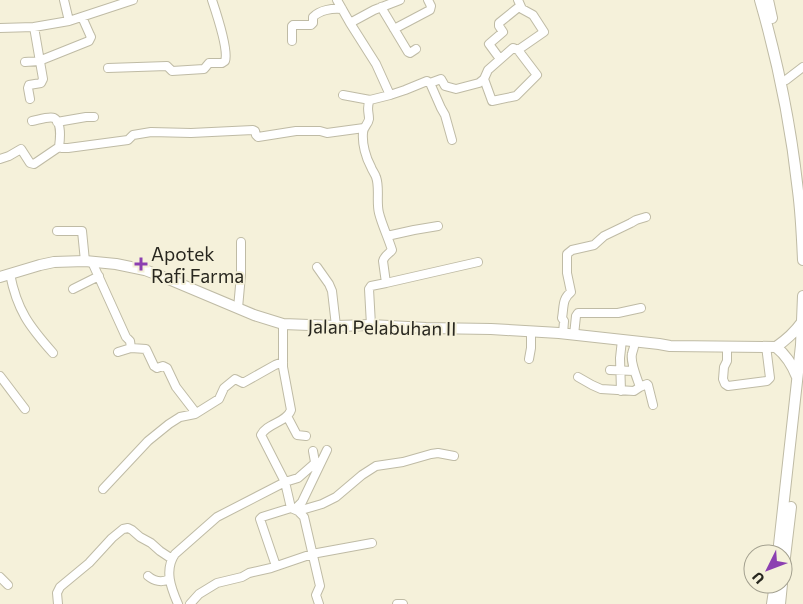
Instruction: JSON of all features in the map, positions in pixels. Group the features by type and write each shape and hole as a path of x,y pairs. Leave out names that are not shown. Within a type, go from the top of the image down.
{"main road":[{"path":"760,0 785,84"},
{"path":"768,0 785,84 792,131 803,260"},
{"path":"792,131 803,184"},
{"name":"Jalan Pelabuhan II","path":"0,277 54,262 116,264 145,270 283,324 336,326 371,324 490,329 574,335 670,346 771,346"},
{"path":"785,544 800,380 803,296"},
{"path":"771,346 784,342 802,321"},
{"path":"771,346 783,352 800,380"},
{"path":"780,544 788,502"}],"street":[{"path":"64,0 69,20"},
{"path":"0,28 34,27 69,20 133,0"},
{"path":"108,68 167,66 173,71 204,69 210,63 224,62 226,56 212,0"},
{"path":"350,23 381,7 400,0"},
{"path":"394,29 430,10 431,1"},
{"path":"292,41 293,25 311,25 313,17 318,12 336,9 341,3 350,23 376,64 390,95"},
{"path":"500,59 489,44 503,32 499,23 519,3 525,11 533,15 544,32 518,50"},
{"path":"381,7 408,52 410,53 416,49"},
{"path":"25,62 39,61 89,41 91,37 82,16"},
{"path":"30,99 29,85 42,81 34,27"},
{"path":"343,95 370,100 405,90 427,81 430,83 441,79 446,86 456,89 477,84 484,79 488,70 513,48 518,50 537,75 518,95 492,101 484,79"},
{"path":"785,84 803,67"},
{"path":"430,83 446,115 452,140"},
{"path":"370,100 368,107 369,120 364,128 363,135 370,166 376,178 379,212 392,250 383,258 386,283"},
{"path":"57,122 94,117"},
{"path":"32,121 55,119 61,136 60,147"},
{"path":"60,147 64,149 128,140 134,135 151,132 253,130 256,132 256,136 259,137 296,131 320,131 327,133 364,128"},
{"path":"0,159 21,149 30,163 34,164 60,147"},
{"path":"563,334 564,300 571,292 566,254 572,250 594,245 604,236 646,217"},
{"path":"387,236 438,226"},
{"path":"57,232 82,231 88,262 99,276 126,337 130,341 131,348"},
{"path":"238,308 241,242"},
{"path":"371,324 369,289 372,285 478,262"},
{"path":"317,267 332,291 336,326"},
{"path":"10,274 17,300 25,318 53,353"},
{"path":"73,289 99,276"},
{"path":"574,335 578,313 618,314 641,308"},
{"path":"283,324 283,362 291,407 290,413 265,429 261,436 285,482 295,509 304,517 320,586 316,595 319,604"},
{"path":"529,359 531,332"},
{"path":"622,340 620,358 610,370 634,371"},
{"path":"635,341 632,354 634,371 640,387"},
{"path":"727,346 727,361 724,366 723,379 728,386 767,381 770,378 771,346"},
{"path":"118,352 131,348 146,349 156,367 165,367 176,387 196,414"},
{"path":"103,489 148,441 169,424 180,417 196,414 219,398 224,387 235,379 244,382 283,362"},
{"path":"621,370 621,391"},
{"path":"0,376 25,409"},
{"path":"578,377 596,388 621,391 634,391 645,384 648,385 653,405"},
{"path":"286,416 296,434 306,436"},
{"path":"295,509 302,502 327,450"},
{"path":"178,604 169,579 169,568 173,557 217,517 285,482 298,478 314,464 313,451"},
{"path":"276,566 260,519 262,517 328,502 376,466 403,462 438,453 454,456"},
{"path":"58,604 57,593 60,587 89,563 123,529 128,528 132,530 160,551 173,557"},
{"path":"190,604 199,594 214,585 242,577 249,573 312,554 372,543"},
{"path":"148,576 153,580 169,579"},
{"path":"0,577 8,585"},
{"path":"397,604 403,604"}],"place":[{"name":"Apotek Rafi Farma","path":"141,264"}]}
